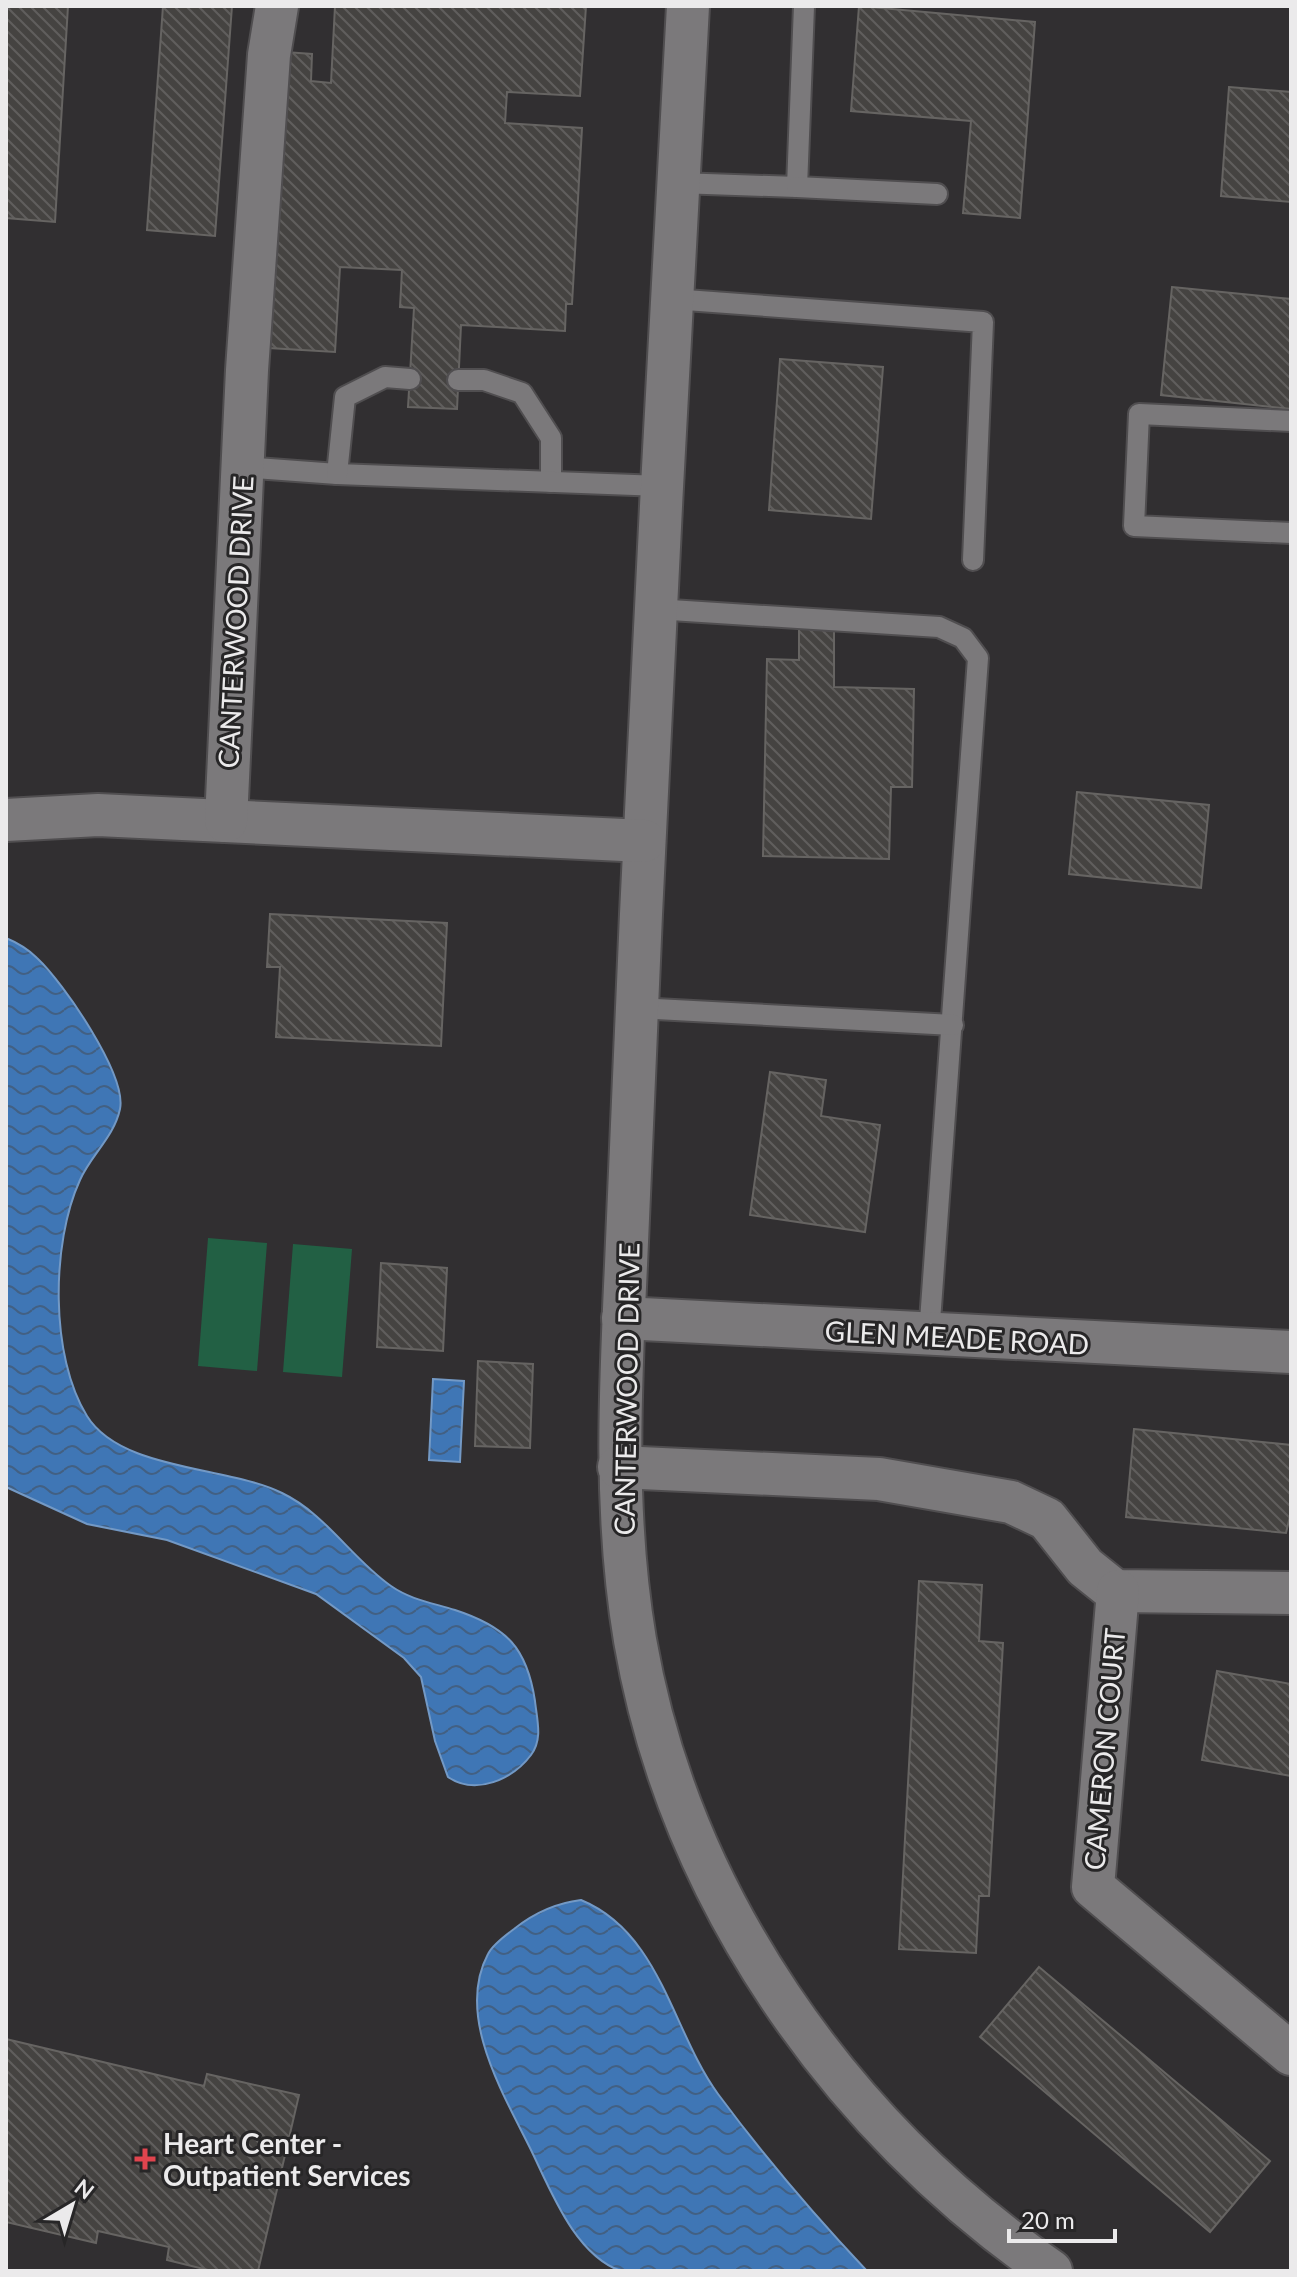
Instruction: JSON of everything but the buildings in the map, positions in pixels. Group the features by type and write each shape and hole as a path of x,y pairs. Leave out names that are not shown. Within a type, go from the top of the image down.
{"street":[{"name":"CANTERWOOD DRIVE","path":"226,821 242,467 268,70 277,6"},
{"name":"CANTERWOOD DRIVE","path":"688,6 661,486 623,1318 619,1467 625,1565 635,1643 676,1793 723,1900 795,2020 867,2111 939,2185 1000,2236 1051,2271"},
{"path":"6,820 98,815 644,841"},
{"name":"GLEN MEADE ROAD","path":"623,1318 1291,1352"},
{"name":"CAMERON COURT","path":"619,1467 879,1479 1011,1502 1047,1519 1085,1567 1118,1591 1291,1593"},
{"name":"CAMERON COURT","path":"1118,1591 1093,1887 1291,2054"}],"lane":[{"path":"797,187 804,6"},
{"path":"678,183 937,194"},
{"path":"672,299 983,322 973,560"},
{"path":"337,474 345,397 385,377 410,379"},
{"path":"458,380 484,380 522,393 551,438 551,482"},
{"path":"1291,421 1139,414 1134,526 1291,533"},
{"path":"242,467 337,474 661,486"},
{"path":"655,609 939,627 963,638 978,658 929,1335"},
{"path":"637,1008 953,1025"}],"green space":[{"path":"208,1238 267,1243 257,1371 198,1366"},
{"path":"293,1244 352,1249 342,1377 283,1372"}],"water":[{"path":"6,938 34,955 77,1007 104,1053 120,1094 117,1119 80,1180 70,1206 60,1267 61,1332 66,1363 87,1416 103,1434 149,1457 260,1484 282,1493 312,1512 391,1586 414,1598 473,1617 501,1632 520,1653 526,1667 538,1729 537,1742 531,1755 504,1778 482,1785 470,1785 448,1777 435,1741 421,1677 404,1658 316,1594 167,1540 87,1524 6,1487"},
{"path":"433,1379 464,1381 460,1462 429,1460"},
{"path":"581,1900 608,1915 630,1935 662,1986 702,2069 718,2094 790,2185 867,2271 621,2271 590,2251 578,2236 556,2202 497,2080 480,2029 477,2003 479,1978 496,1943 537,1914 554,1906"}],"place":[{"name":"Heart Center - Outpatient Services","path":"145,2159"}]}
